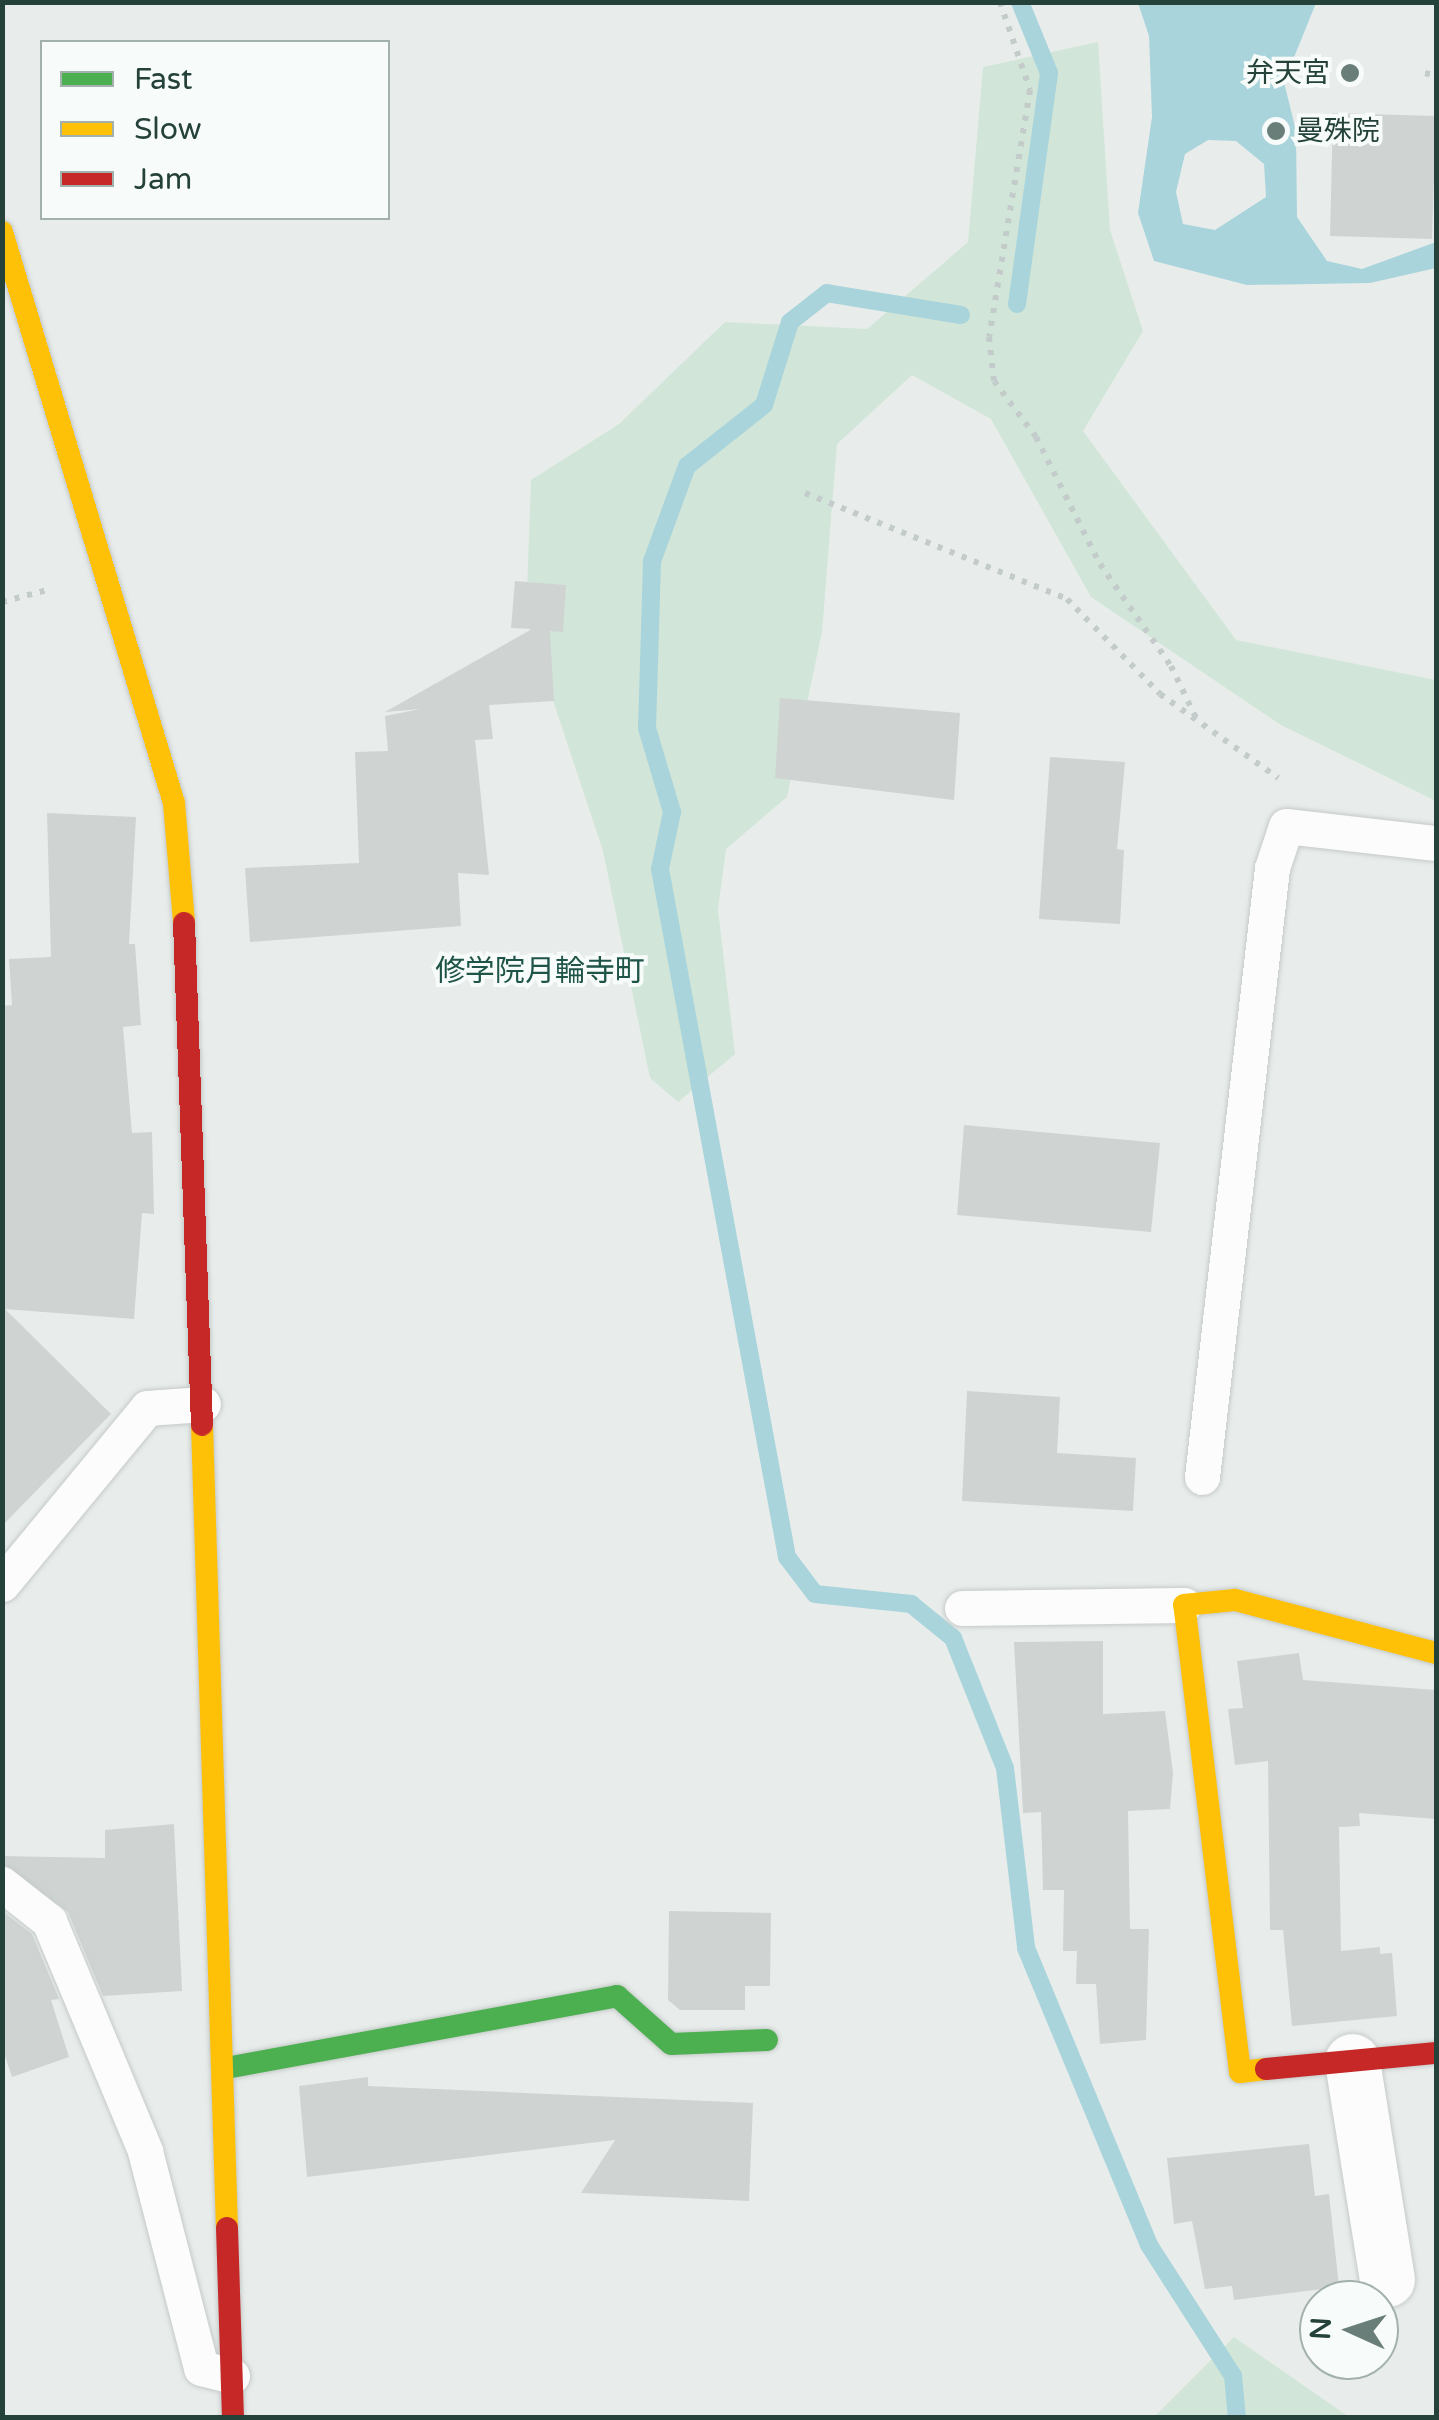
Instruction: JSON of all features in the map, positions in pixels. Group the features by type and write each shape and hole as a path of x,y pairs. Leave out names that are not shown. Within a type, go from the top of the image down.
{"street":[{"path":"2,232 174,802 187,960 226,2068 233,2418"},
{"path":"1436,1653 1235,1600 1184,1605 1240,2072 1436,2053"},
{"path":"226,2068 617,1996 671,2044 767,2040"},
{"path":"1352,2061 1387,2279"}],"lane":[{"path":"1202,1477 1272,868 1286,826 1436,844"},
{"path":"2,1584 147,1408 203,1404"},
{"path":"962,1608 1184,1605"},
{"path":"2,1884 49,1921 144,2151 201,2368 232,2376"}],"path":[{"path":"1000,2 1030,90 989,337 994,381 1036,437 1100,564 1171,666 1197,720"},
{"path":"1425,74 1436,76"},
{"path":"805,493 1067,598 1160,694 1356,834"}],"green space":[{"path":"1098,42 1110,230 1143,331 1083,431 1236,640 1436,680 1436,801 1281,725 1091,597 991,419 912,375 837,444 822,632 787,797 726,849 718,910 735,1054 678,1102 650,1078 603,851 526,619 531,480 619,424 725,322 867,329 968,242 983,67"},
{"path":"1234,2337 1349,2417 1154,2417"}],"water":[{"path":"1138,3 1316,3 1284,82 1296,131 1297,217 1327,261 1362,269 1436,242 1436,268 1370,283 1247,285 1154,261 1138,213 1152,117 1149,36","holes":["1208,140 1236,141 1264,164 1266,197 1215,230 1183,224 1176,192 1185,154"]}],"building":[{"path":"1333,113 1436,116 1432,239 1330,236"},
{"path":"515,581 566,585 563,632 550,631 554,701 489,705 493,739 475,740 489,875 458,873 461,926 250,942 245,868 359,863 355,752 388,751 385,716 420,709 385,712 532,629 511,628"},
{"path":"780,698 960,713 954,800 775,778"},
{"path":"1050,757 1125,762 1117,849 1124,850 1120,924 1039,919"},
{"path":"47,813 136,817 129,944 135,944 141,1025 123,1027 132,1133 152,1132 154,1214 142,1213 134,1319 5,1309 111,1414 2,1526 2,1006 12,1005 9,959 51,957"},
{"path":"964,1125 1160,1143 1151,1232 957,1215"},
{"path":"967,1391 1060,1397 1057,1453 1136,1458 1133,1511 962,1501"},
{"path":"1103,1641 1103,1714 1165,1711 1173,1773 1170,1809 1128,1811 1130,1929 1149,1929 1146,2040 1100,2044 1096,1984 1076,1984 1077,1951 1063,1951 1064,1890 1043,1890 1041,1812 1023,1813 1014,1642"},
{"path":"1299,1653 1303,1680 1436,1690 1436,1819 1359,1813 1360,1826 1339,1827 1341,1951 1380,1947 1380,1954 1392,1953 1397,2016 1292,2026 1283,1930 1270,1930 1268,1761 1235,1765 1228,1709 1243,1708 1237,1661"},
{"path":"174,1824 182,1991 103,1996 68,1912 2,1863 2,1856 105,1858 105,1830"},
{"path":"2,1911 32,1934 59,1999 51,2000 69,2057 12,2077 2,2047"},
{"path":"669,1911 771,1913 770,1986 745,1986 745,2010 680,2010 668,2000"},
{"path":"368,2077 368,2086 753,2103 749,2201 581,2193 615,2140 307,2177 299,2086"},
{"path":"1309,2144 1315,2196 1329,2194 1338,2280 1299,2280 1299,2292 1234,2300 1232,2286 1205,2289 1192,2221 1174,2224 1167,2158"}],"waterway":[{"path":"1017,304 1049,73 1020,2"},
{"path":"961,315 827,293 790,322 764,405 687,466 652,561 647,728 672,812 660,869 787,1557 815,1594 911,1604 953,1638 1005,1768 1026,1948 1149,2245 1233,2376 1237,2418"}],"traffic: fast":[{"path":"226,2068 617,1996 671,2044 767,2040"}],"traffic: slow":[{"path":"2,232 174,803 184,923"},
{"path":"202,1425 227,2228"},
{"path":"1266,2069 1240,2072 1184,1605 1235,1600 1436,1653"}],"traffic: jam":[{"path":"184,923 202,1425"},
{"path":"1266,2069 1436,2053"},
{"path":"227,2228 233,2418"}],"place":[{"name":"弁天宮","path":"1350,73"},
{"name":"曼殊院","path":"1276,131"}],"district":[{"name":"修学院月輪寺町","path":"540,972"}]}
